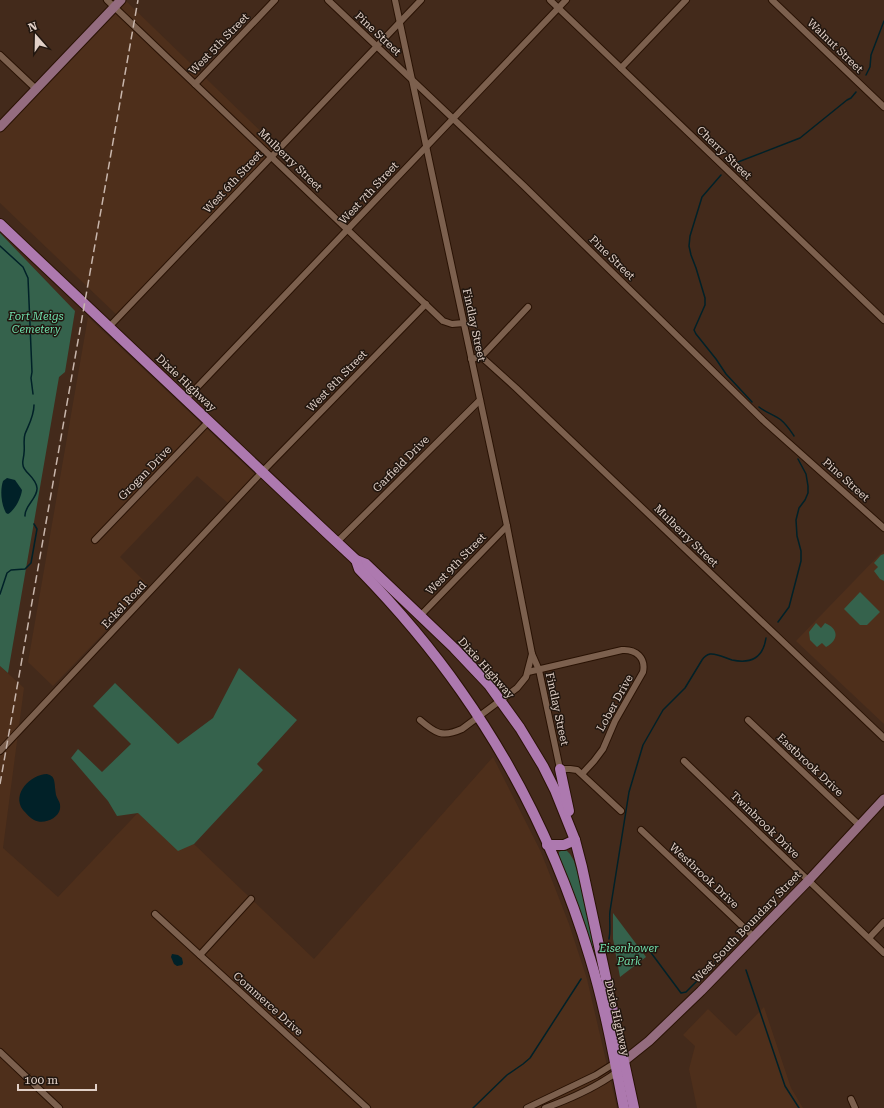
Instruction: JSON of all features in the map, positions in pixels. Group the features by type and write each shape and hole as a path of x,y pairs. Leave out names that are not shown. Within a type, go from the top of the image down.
{"main road":[{"name":"Dixie Highway","path":"0,224 356,560 366,564 473,668 501,701 520,728 543,766 575,840 591,905 619,1065 624,1108"},
{"name":"Dixie Highway","path":"356,560 359,569 401,614 436,657 479,718 530,806 568,896 604,998 617,1056 620,1060 619,1065 634,1108"},
{"path":"547,845 564,845 575,840 560,769"},
{"path":"619,1065 628,1108"}],"street":[{"name":"Mulberry Street","path":"107,0 426,304 447,323 464,323"},
{"path":"0,127 121,0"},
{"name":"West 5th Street","path":"195,84 275,0"},
{"name":"Pine Street","path":"328,0 454,119 763,420 857,502 884,528"},
{"name":"Findlay Street","path":"395,0 507,526 532,654 539,670 560,769"},
{"name":"West 6th Street","path":"109,327 421,0"},
{"name":"Cherry Street","path":"550,0 884,320"},
{"name":"West 7th Street","path":"186,399 566,0"},
{"path":"621,68 686,0"},
{"name":"Walnut Street","path":"772,0 884,107"},
{"path":"0,55 36,89"},
{"name":"West 8th Street","path":"262,472 426,304"},
{"path":"471,359 481,357 528,307"},
{"name":"Mulberry Street","path":"481,357 884,738"},
{"name":"Garfield Drive","path":"337,542 480,400"},
{"name":"Grogan Drive","path":"95,540 209,421"},
{"name":"Eckel Road","path":"0,751 262,472"},
{"name":"West 9th Street","path":"420,616 507,526"},
{"name":"Lober Drive","path":"528,672 622,650 635,652 643,660 643,672 615,721 603,749 582,774"},
{"name":"Findlay Street","path":"420,720 432,731 438,734 446,734 462,730 517,688 526,677 532,654"},
{"name":"Eastbrook Drive","path":"748,720 859,825"},
{"name":"Twinbrook Drive","path":"684,761 884,953"},
{"path":"560,769 573,769 582,774 621,811"},
{"name":"West South Boundary Street","path":"545,1108 574,1096 607,1079 619,1065 649,1041 754,937 884,799"},
{"name":"Westbrook Drive","path":"641,830 754,937"},
{"path":"200,955 251,899"},
{"name":"Commerce Drive","path":"155,914 367,1108"},
{"path":"869,938 884,922"},
{"path":"0,1052 59,1108"},
{"name":"West South Boundary Street","path":"527,1108 619,1065"},
{"path":"851,1098 855,1108"}],"shaded area":[{"path":"115,0 125,0 281,151 121,319 0,203 0,119"},
{"path":"88,317 255,474 228,503 197,476 120,557 149,586 53,686 28,662"},
{"path":"884,550 884,724 796,641"},
{"path":"0,666 24,688 3,848 58,897 149,801 314,959 493,757 541,852 569,924 587,979 617,1108 0,1108"},
{"path":"764,1007 791,1088 803,1108 697,1108 689,1069 695,1046 683,1035 708,1009 736,1036"}],"green space":[{"name":"Fort Meigs Cemetery","path":"0,233 75,311 65,372 59,377 8,673 0,666"},
{"path":"884,554 884,581 880,579 874,571 878,567 874,563 881,555"},
{"path":"860,592 880,612 867,625 860,625 844,609"},
{"path":"816,623 821,628 825,623 830,625 835,631 835,638 826,647 822,643 817,647 810,640 809,632"},
{"path":"239,668 297,720 257,764 263,770 194,844 178,851 138,813 117,816 108,801 71,758 78,749 102,772 131,744 93,706 115,683 178,744 213,718"},
{"path":"566,850 570,854 574,861 587,906 606,993 559,855 559,852"},
{"name":"Eisenhower Park","path":"613,913 646,957 620,977 613,939"}],"water":[{"path":"7,478 15,480 22,490 17,504 8,514 6,513 3,505 1,493 3,481"},
{"path":"47,774 54,779 60,809 56,816 50,820 42,822 34,820 23,810 19,798 24,786 29,781 35,777"},
{"path":"172,954 178,955 182,958 182,965 177,966 174,964 171,957"}],"waterway":[{"path":"866,75 870,67 871,55 884,21"},
{"path":"738,162 800,138 851,98 856,92"},
{"path":"721,175 702,197 690,236 689,246 691,255 705,298 705,305 694,330 726,374 752,402"},
{"path":"0,246 23,267 28,278 31,378 33,394"},
{"path":"25,516 25,512 37,492 36,484 25,470 23,464 24,436 32,416 34,405"},
{"path":"759,407 781,420 794,436"},
{"path":"778,622 789,607 801,561 801,551 797,536 796,520 799,508 808,493 808,486 806,474 798,459"},
{"path":"0,594 7,573 11,570 25,569 31,563 37,529 34,524"},
{"path":"609,939 610,911 629,792 643,745 663,710 685,688 705,656 713,654 732,660 750,660 759,655 766,638"},
{"path":"715,962 729,949"},
{"path":"649,950 681,993 686,992 708,970"},
{"path":"746,970 785,1086 799,1108"},
{"path":"473,1108 507,1075 530,1058 581,979"}],"railway":[{"path":"0,784 138,0"}]}
